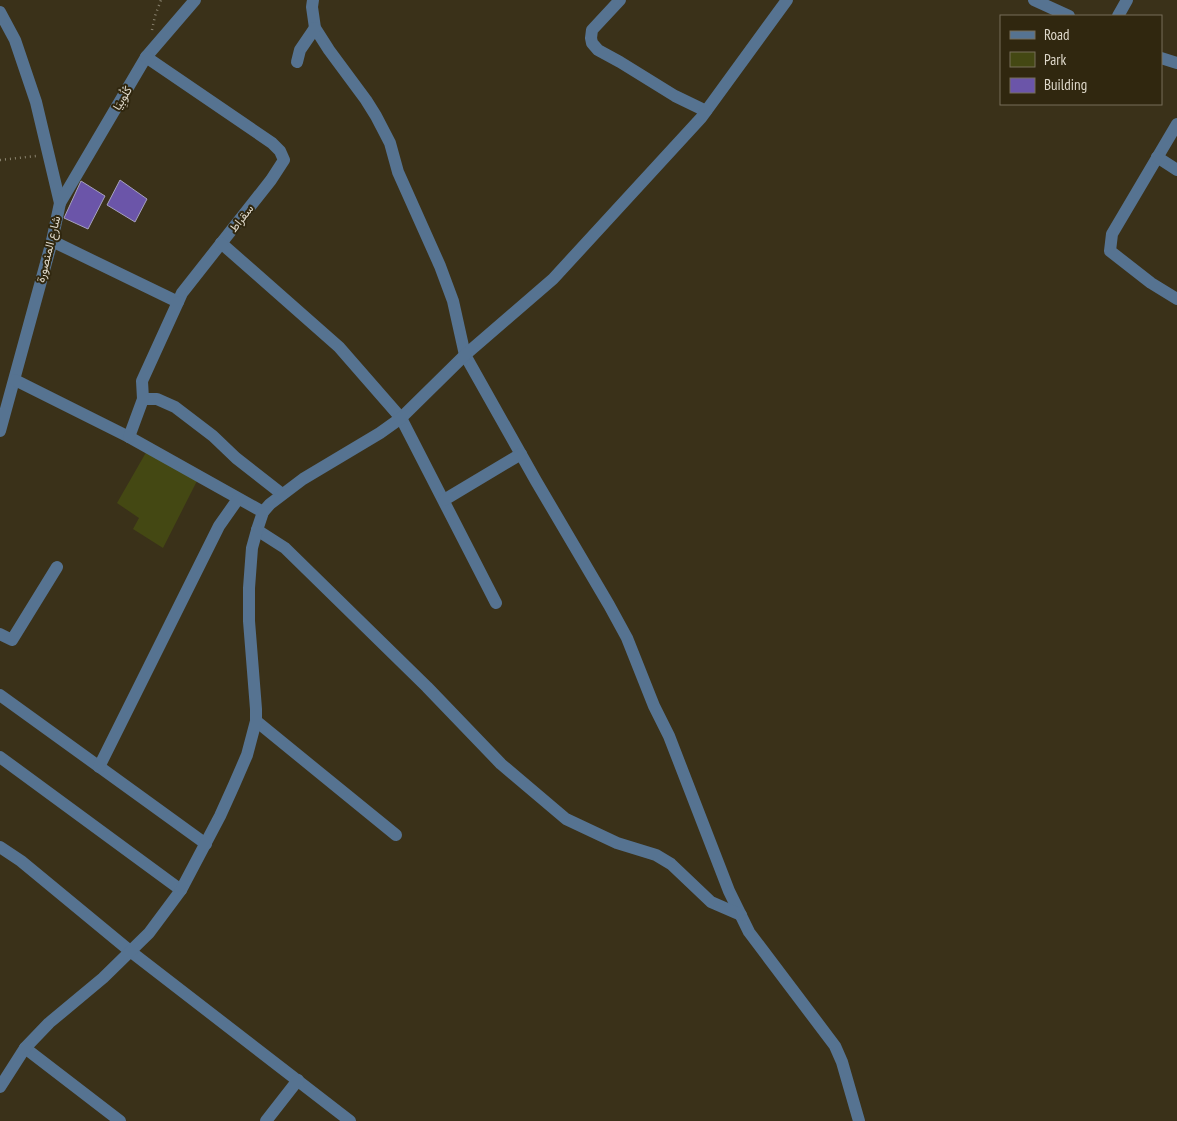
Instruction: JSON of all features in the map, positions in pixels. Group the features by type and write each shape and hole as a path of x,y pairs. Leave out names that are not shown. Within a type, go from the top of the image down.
{"street":[{"name":"كْلُوبِيَا","path":"60,203 146,57 195,0"},
{"path":"313,0 315,28 366,100 390,143 398,172 440,266 453,301 465,355 627,638 654,706 669,736 720,868 749,932 835,1046 842,1062 859,1121"},
{"path":"620,0 592,30 592,43 598,50 675,96 706,111"},
{"path":"0,1087 26,1048 49,1024 103,978 149,933 181,890 224,808 247,755 256,721 249,621 249,588 252,548 263,512 282,494 304,479 402,418 465,355 553,279 701,118 787,0"},
{"path":"1034,0 1067,15"},
{"path":"1119,15 1127,0"},
{"name":"شارع المنصورة","path":"0,12 15,40 36,102 60,203 52,241 0,431"},
{"path":"297,62 300,50 315,28"},
{"name":"سقراط","path":"129,437 143,399 142,380 182,293 271,180 284,160 272,142 146,57"},
{"path":"1162,58 1177,63"},
{"path":"1177,124 1112,234 1110,251 1151,284 1177,299"},
{"path":"1157,157 1177,170"},
{"path":"52,241 178,302"},
{"path":"221,244 339,347 402,418 496,603"},
{"path":"15,380 129,437 263,512"},
{"path":"143,399 158,399 175,408 213,436 236,458 282,494"},
{"path":"444,500 521,454"},
{"path":"99,767 218,526 238,499"},
{"path":"257,530 285,548 427,686 501,764 566,819 616,843 656,855 671,864 711,902 741,915"},
{"path":"0,634 12,640 57,567"},
{"path":"0,695 206,844"},
{"path":"256,721 396,835"},
{"path":"0,757 181,890"},
{"path":"0,847 21,861 130,951 350,1121"},
{"path":"26,1048 120,1121"},
{"path":"266,1121 298,1080"}],"path":[{"path":"156,46 152,32 161,0"},
{"path":"0,160 48,155"}],"green space":[{"path":"148,449 200,475 163,548 133,529 139,518 117,503"}],"building":[{"path":"120,180 147,199 135,222 107,205"},
{"path":"81,181 105,196 88,229 64,218"}]}
